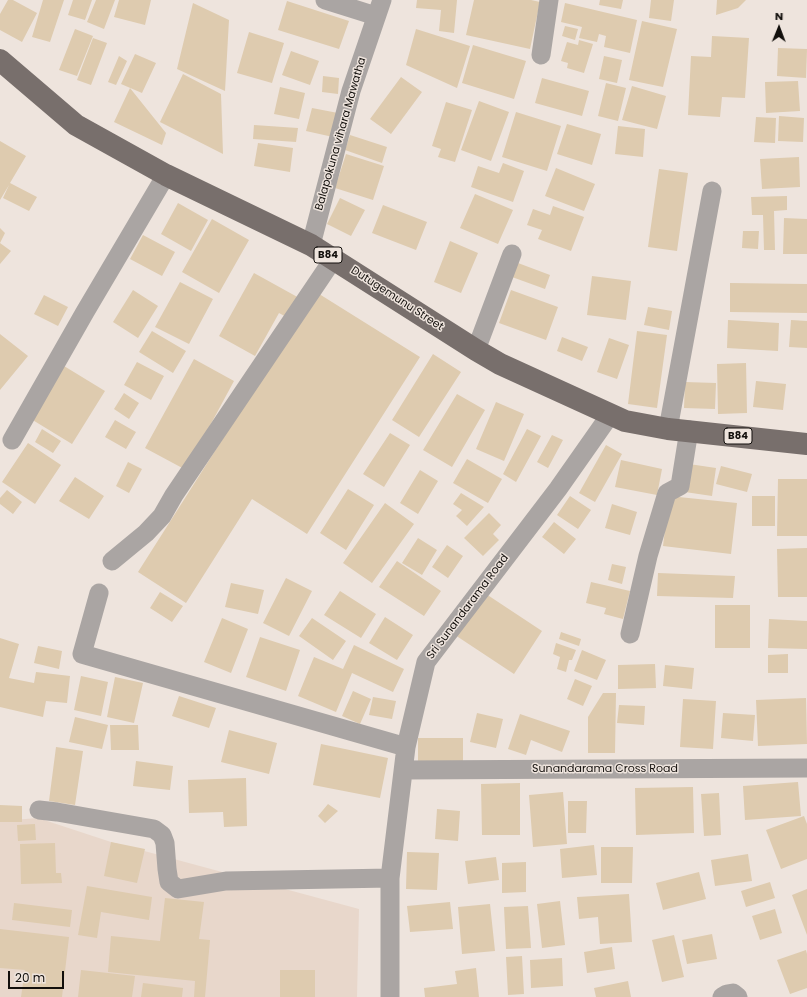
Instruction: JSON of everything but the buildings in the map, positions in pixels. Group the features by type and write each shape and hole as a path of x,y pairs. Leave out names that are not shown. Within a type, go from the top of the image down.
{"main road":[{"name":"Dutugemunu Street","path":"0,60 76,125 166,175 311,245 334,258 500,364 625,421 807,444"}],"street":[{"path":"325,0 379,8"},
{"path":"541,55 549,0"},
{"name":"Balapokuna vihara Mawatha","path":"311,245 351,91 379,8"},
{"path":"12,440 81,318 166,175"},
{"path":"630,634 648,556 667,494 680,486 679,429 712,191"},
{"path":"476,350 512,254"},
{"path":"112,561 146,533 162,516 174,495 334,258"},
{"name":"Sri Sunandarama Road","path":"390,997 390,878 406,747 426,662 558,489 610,415"},
{"path":"99,593 82,654 406,747"},
{"name":"Sunandarama Cross Road","path":"404,770 807,768"},
{"path":"39,810 154,829 162,834 165,843 166,869 169,882 178,889 226,881 390,878"},
{"path":"722,997 733,993 738,997"}],"shaded area":[{"path":"38,818 111,842 359,909 357,997 0,997 0,821"}]}
